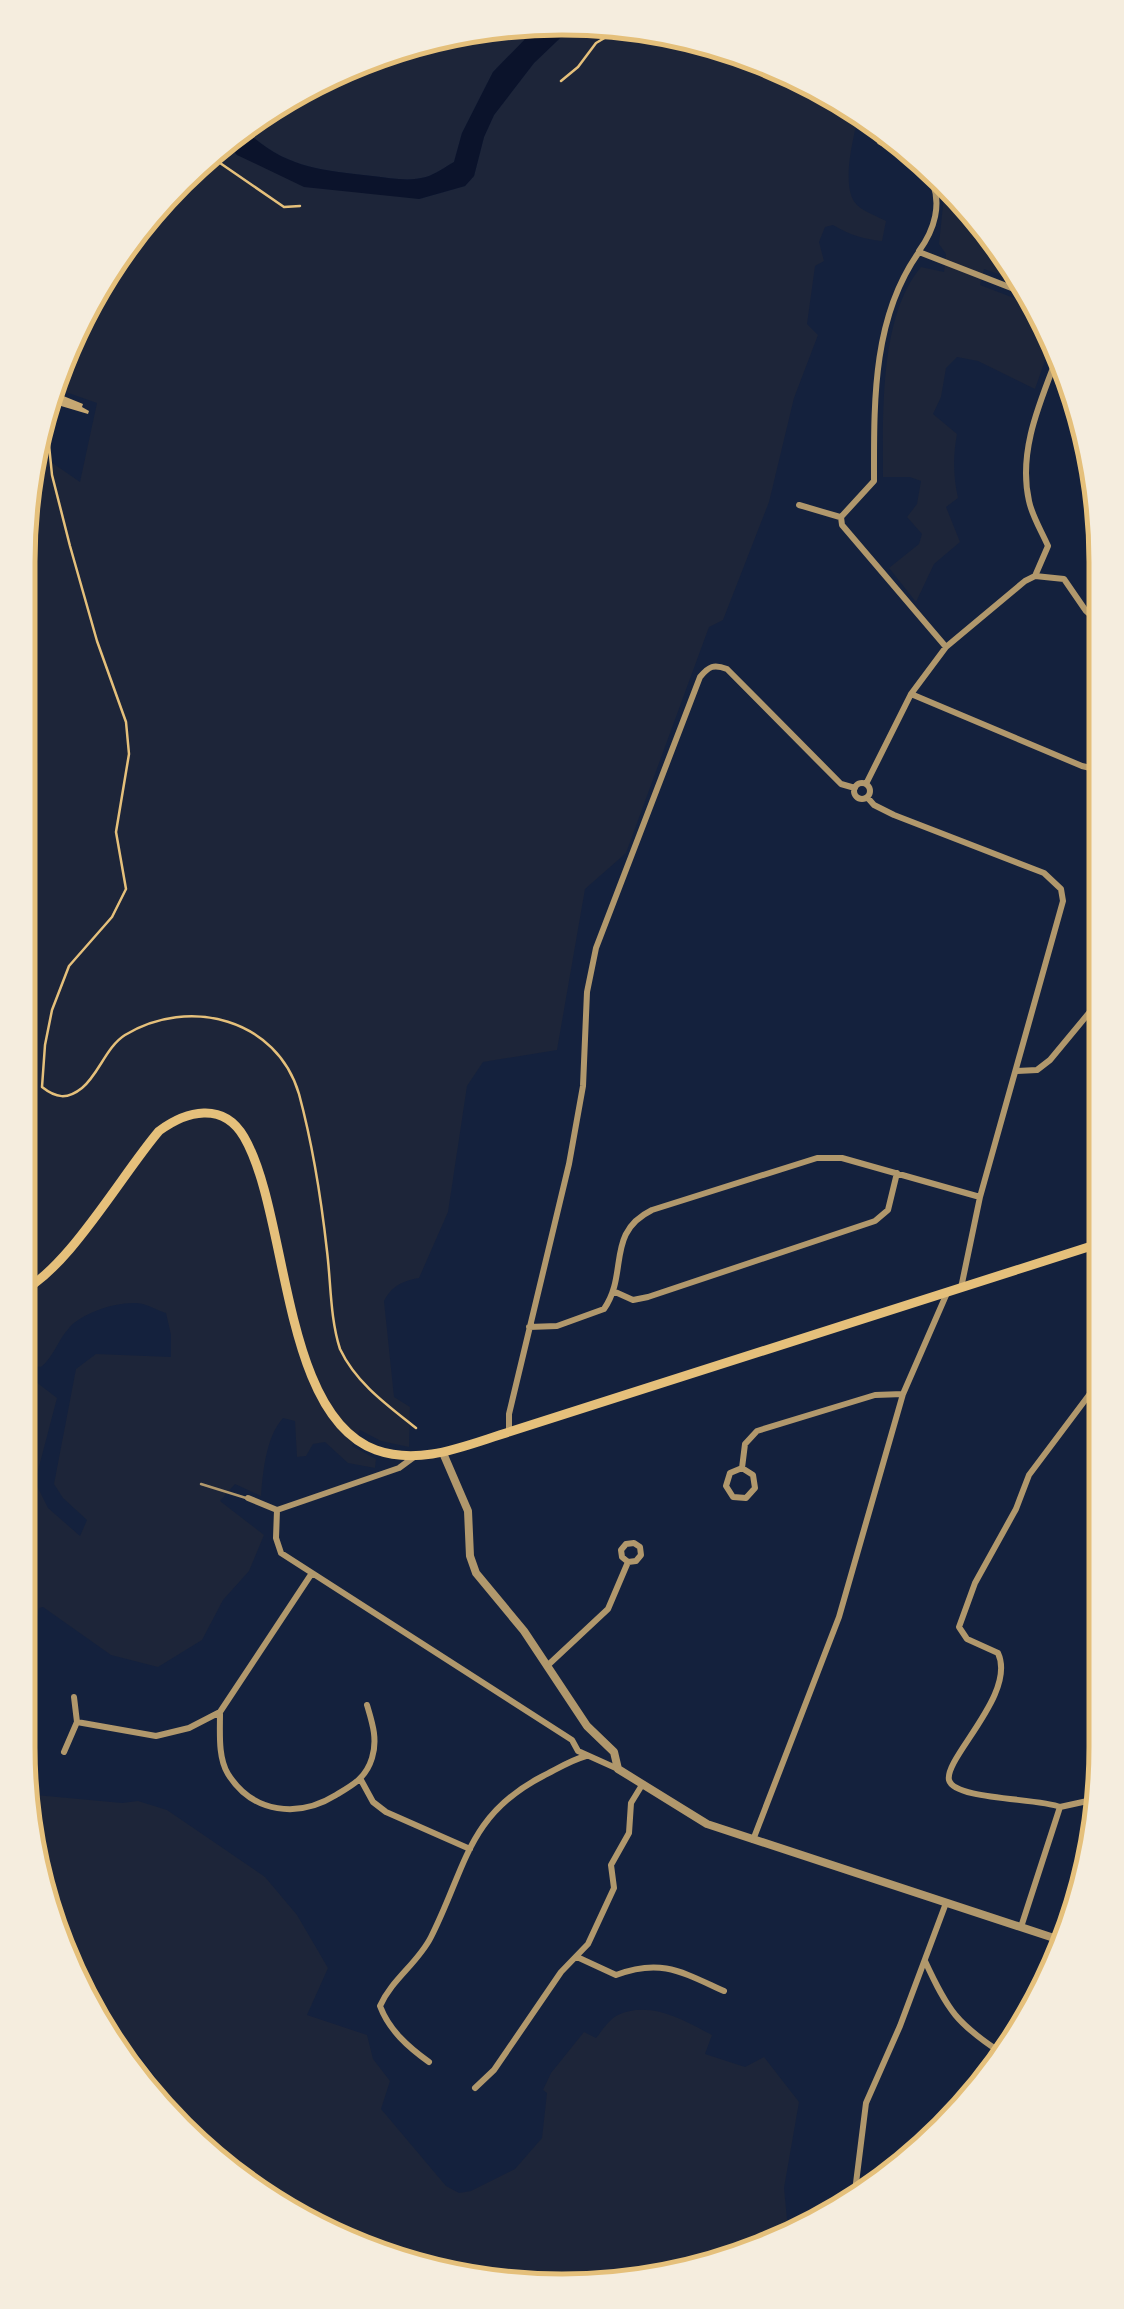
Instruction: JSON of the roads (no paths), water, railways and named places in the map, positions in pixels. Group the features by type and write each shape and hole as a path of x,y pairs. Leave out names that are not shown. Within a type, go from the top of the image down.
{"main road":[{"path":"35,1285 60,1262 159,1132 176,1118 192,1113 222,1116 236,1126 254,1160 304,1353 322,1398 334,1418 356,1439 379,1451 414,1456 443,1452 509,1432 1089,1247"}],"street":[{"path":"840,517 874,481 880,351 906,272 930,236 938,214 933,187"},
{"path":"919,252 1011,288"},
{"path":"1036,576 1048,546 1029,504 1026,469 1038,410 1053,370"},
{"path":"799,505 840,517"},
{"path":"840,517 842,525 946,647"},
{"path":"866,784 911,694 946,647 1024,581 1036,576 1064,580 1089,614"},
{"path":"509,1432 508,1414 570,1164 583,1086 588,992 596,948 700,677 714,665 733,674 841,784 854,788"},
{"path":"911,694 1089,767"},
{"path":"854,788 866,784"},
{"path":"866,784 870,790 867,797"},
{"path":"854,788 858,798 867,797"},
{"path":"867,797 874,805 894,814 1044,873 1061,888 1064,901 980,1197 961,1288"},
{"path":"1017,1071 1037,1070 1050,1060 1089,1013"},
{"path":"529,1327 556,1326 604,1309 614,1291 622,1239 633,1220 652,1210 829,1156 980,1197"},
{"path":"614,1291 633,1300 648,1297 875,1221 888,1210 897,1174"},
{"path":"753,1840 839,1617 903,1394 947,1292"},
{"path":"742,1468 745,1444 757,1431 875,1395 903,1394"},
{"path":"1086,1801 1060,1807 1047,1801 972,1794 958,1790 948,1777 980,1726 1001,1670 998,1654 962,1634 959,1627 965,1607 1029,1476 1089,1395"},
{"path":"443,1452 468,1511 474,1568 524,1630 587,1726 614,1752 618,1769"},
{"path":"248,1498 277,1510 399,1468 414,1456"},
{"path":"742,1468 754,1475 755,1488 746,1498 733,1497 726,1486 730,1473 742,1468"},
{"path":"277,1510 276,1538 281,1553 572,1740 578,1751 618,1769 707,1824 1053,1938"},
{"path":"547,1666 608,1609 628,1562"},
{"path":"77,1722 156,1736 189,1728 220,1712 312,1573"},
{"path":"64,1752 77,1722 74,1698"},
{"path":"220,1712 220,1746 226,1772 246,1794 271,1808 300,1811 361,1780 373,1756 375,1734 367,1704"},
{"path":"429,2062 386,2022 380,2006 386,1992 429,1941 470,1849 494,1808 517,1790 587,1756"},
{"path":"361,1780 373,1802 386,1812 470,1849"},
{"path":"475,2088 494,2070 552,1984 588,1944 614,1888 612,1865 629,1833 632,1804 642,1785"},
{"path":"1021,1927 1060,1807"},
{"path":"856,2184 866,2103 946,1902"},
{"path":"577,1956 616,1975 643,1964 678,1970 724,1991"},
{"path":"925,1960 943,2000 964,2028 994,2048"}],"lane":[{"path":"202,1484 248,1498"}]}
